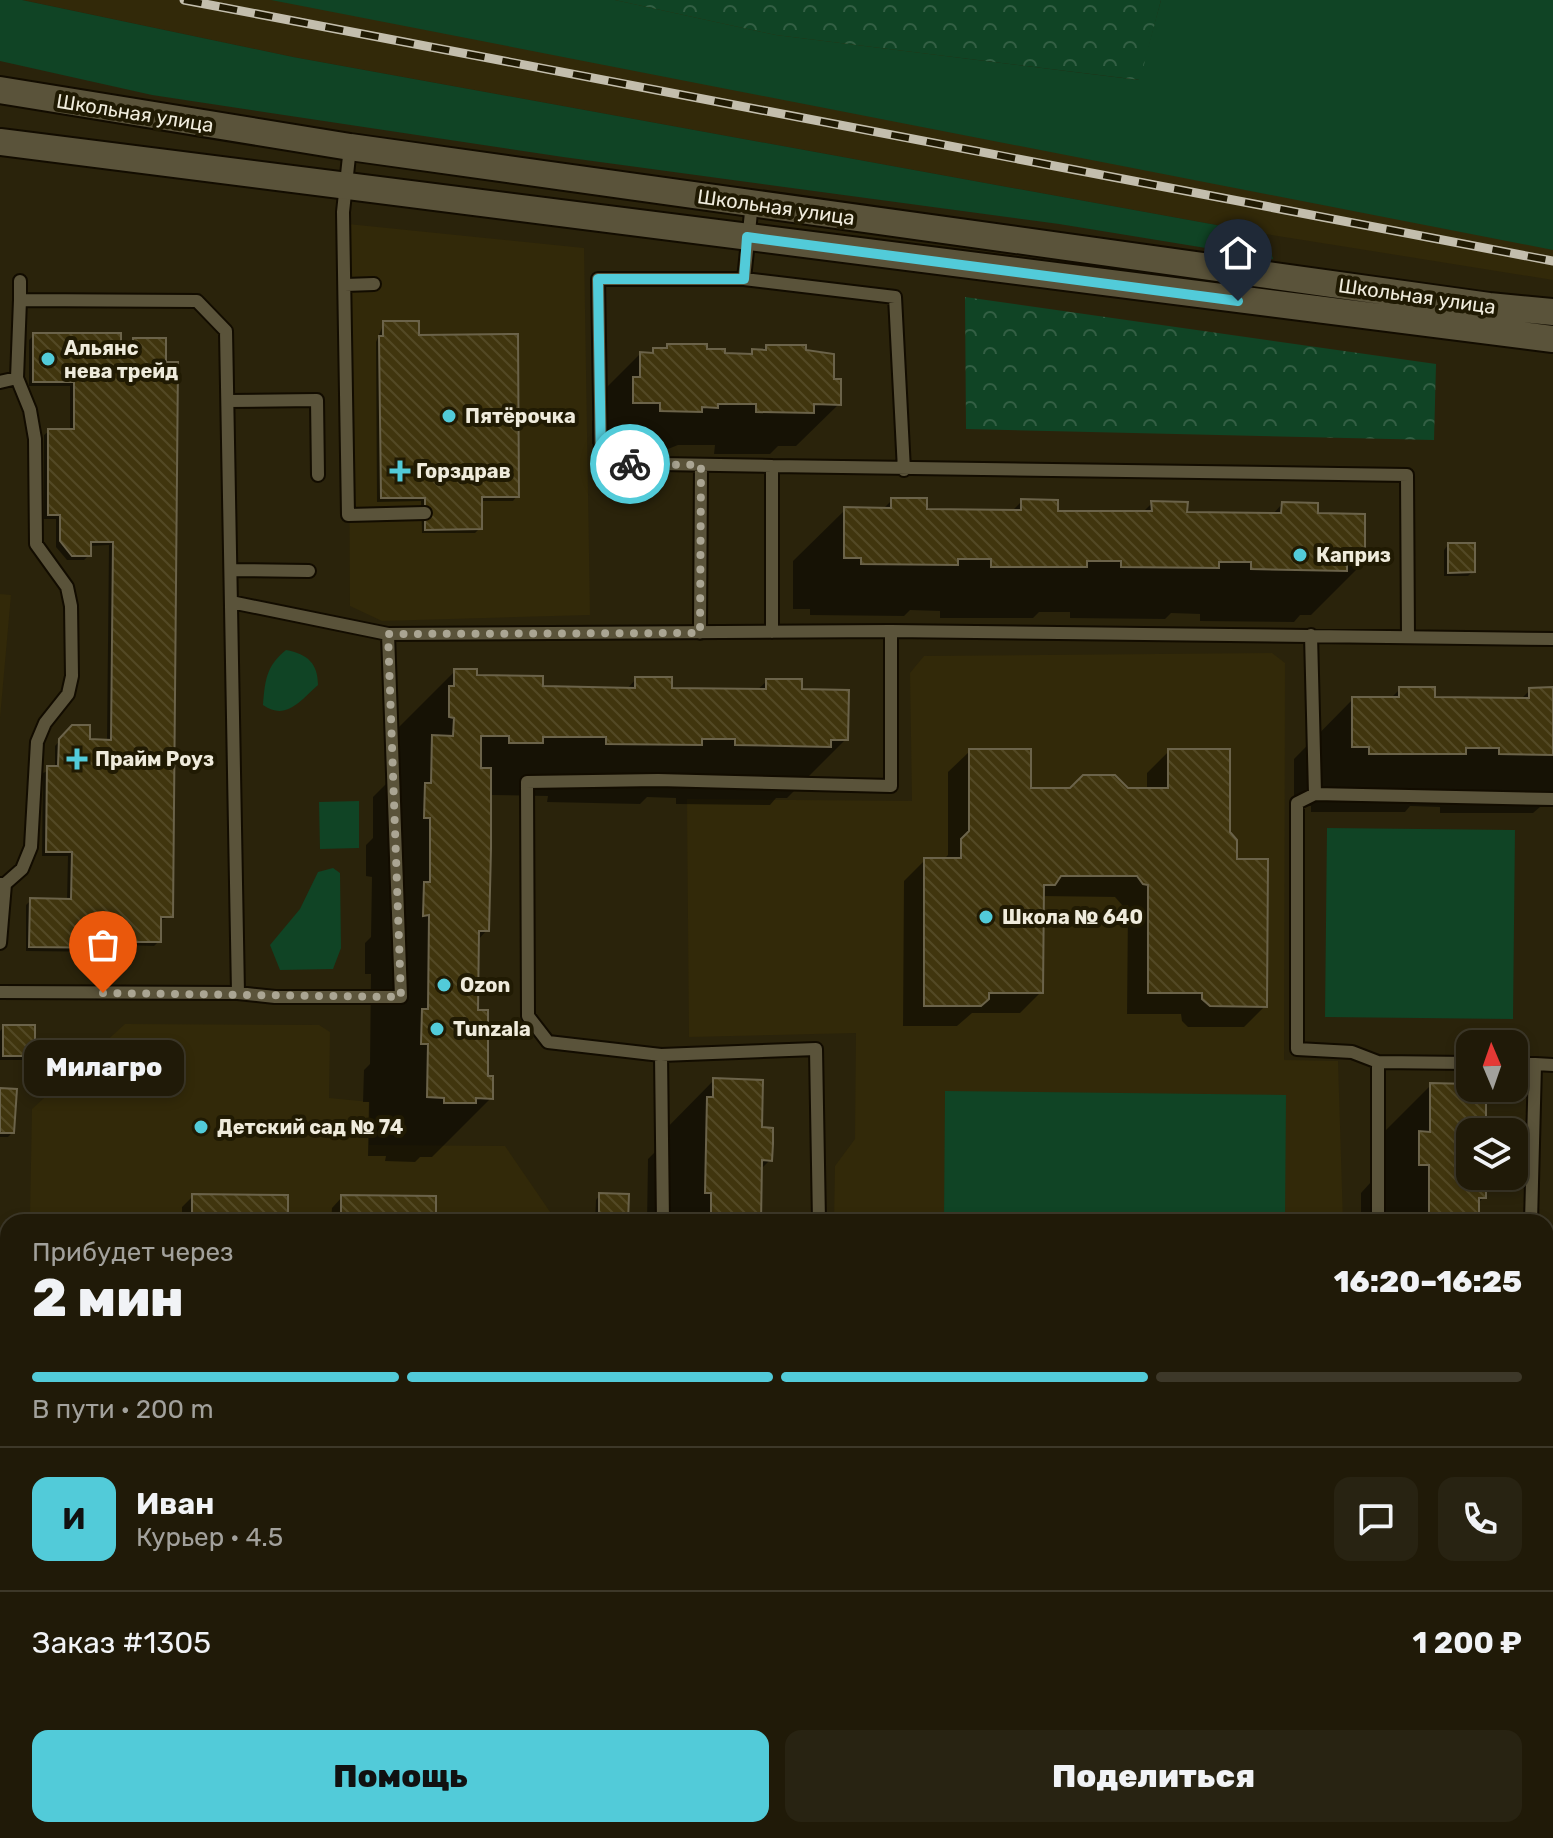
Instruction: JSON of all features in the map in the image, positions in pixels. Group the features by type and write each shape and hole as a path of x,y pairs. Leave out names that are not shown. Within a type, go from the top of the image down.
{"street":[{"name":"Школьная улица","path":"0,90 350,147 1489,306 1553,312"},
{"name":"Школьная улица","path":"0,142 1553,339"}],"lane":[{"path":"350,147 345,184 348,515 425,513"},
{"path":"744,279 752,203"},
{"path":"904,470 895,297 744,279 598,279 601,463 904,470 1407,475 1408,637"},
{"path":"0,943 2,884 22,869 31,847 37,742 45,723 68,694 72,676 71,606 67,587 36,544 35,439 30,410 17,378 20,281"},
{"path":"345,285 374,284"},
{"path":"20,300 197,301 226,331 238,993"},
{"path":"0,382 17,378"},
{"path":"229,401 317,400 318,475"},
{"path":"700,633 701,465"},
{"path":"772,466 772,632"},
{"path":"232,570 309,571"},
{"path":"231,602 388,634 891,631 1553,639"},
{"path":"819,1214 816,1049 661,1055 548,1042 528,1016 527,782 658,780 891,786 891,631"},
{"path":"0,992 401,997 388,634"},
{"path":"1311,635 1315,794"},
{"path":"1456,1063 1378,1062 1352,1052 1297,1049 1297,803 1315,794 1553,799"},
{"path":"661,1055 663,1214"},
{"path":"1378,1062 1378,1214"},
{"path":"1528,1064 1553,1065"},
{"path":"1531,1214 1535,1064"}],"shaded area":[{"path":"22,0 671,0 1294,126 1553,164 1553,280 1266,234 293,57"},
{"path":"348,224 584,248 590,615 382,621 350,606"},
{"path":"0,594 11,595 0,718"},
{"name":"Школа № 640","path":"1272,653 1285,663 1284,1060 1338,1061 1343,1214 834,1214 835,1166 855,1139 856,1033 689,1037 687,799 912,801 910,673 924,656"},
{"name":"Детский сад № 74","path":"125,1024 319,1025 330,1032 329,1098 370,1102 369,1145 505,1146 552,1214 30,1214 32,1109"}],"green space":[{"path":"0,0 22,0 293,57 1266,234 1273,259 1059,224 563,157 152,95 0,61"},
{"path":"271,0 615,0 776,35 1139,80 1161,0 1553,0 1553,250"},
{"path":"615,0 1161,0 1140,80 776,35"},
{"path":"965,297 1436,364 1434,440 966,429"},
{"path":"286,650 310,661 316,671 318,685 299,703 279,711 263,705 270,668"},
{"path":"359,801 359,848 320,849 319,802"},
{"path":"1327,828 1515,830 1513,1019 1325,1017"},
{"path":"333,868 340,873 341,948 333,969 280,970 270,945 300,909 318,872"},
{"path":"945,1091 1286,1095 1285,1214 944,1214"}],"building":[{"name":"Пятёрочка","path":"383,321 419,321 419,335 518,334 519,497 482,497 482,529 425,530 425,498 381,498 379,336 383,336"},
{"path":"33,333 121,333 121,347 133,347 133,338 166,338 166,362 178,362 173,917 161,917 161,942 127,942 127,934 118,933 118,948 29,947 30,898 71,899 72,852 46,852 47,766 58,766 59,739 72,725 90,725 90,739 111,740 113,542 91,542 91,556 72,556 60,541 60,515 48,515 48,429 74,429 74,382 33,382"},
{"path":"667,344 707,344 707,349 725,349 725,353 752,354 752,349 766,350 766,345 806,345 806,350 834,354 834,379 841,379 841,405 814,404 814,413 756,412 756,404 718,404 718,408 702,407 702,412 660,411 660,403 633,403 633,377 640,377 640,352 653,353 653,348 667,348"},
{"path":"891,498 927,498 927,509 1021,510 1021,499 1058,500 1058,511 1152,511 1151,501 1188,502 1187,512 1281,513 1282,502 1318,503 1318,513 1365,514 1365,564 1347,564 1347,571 1251,569 1251,562 1219,562 1219,568 1121,567 1121,561 1087,561 1087,567 991,567 991,559 958,559 958,565 861,564 861,558 844,558 844,507 891,508"},
{"path":"1448,543 1475,543 1475,572 1448,573"},
{"path":"454,669 477,669 477,675 543,676 543,686 635,688 635,677 672,677 672,688 766,689 766,679 802,679 802,689 849,690 848,740 831,740 831,747 735,745 735,739 702,739 702,745 606,744 606,737 543,737 543,743 509,743 509,736 481,736 481,768 491,768 491,849 489,931 479,931 478,1010 488,1010 488,1076 493,1076 493,1099 476,1098 476,1103 444,1103 444,1098 427,1097 428,1044 421,1044 422,1009 428,1009 429,915 423,916 424,882 430,882 430,818 424,818 425,783 431,783 432,735 453,736 454,718 449,717 449,686 454,686"},
{"path":"1399,687 1435,687 1435,697 1529,698 1529,688 1553,687 1553,755 1499,754 1499,748 1466,748 1466,754 1369,754 1369,747 1352,747 1352,697 1399,697"},
{"path":"969,749 1031,749 1031,788 1070,788 1083,775 1115,775 1128,788 1168,788 1168,749 1230,749 1230,832 1237,840 1237,859 1268,859 1267,1007 1210,1006 1202,999 1202,993 1148,993 1148,885 1137,876 1061,876 1055,885 1044,885 1043,993 989,993 989,999 981,1006 924,1006 924,858 961,858 961,839 969,831"},
{"path":"3,1025 35,1025 35,1056 3,1056"},
{"path":"713,1078 763,1080 762,1127 773,1128 773,1144 772,1161 762,1160 761,1214 711,1214 711,1193 705,1193 707,1097 713,1097"},
{"path":"1430,1083 1456,1084 1456,1102 1486,1103 1486,1118 1456,1118 1456,1190 1486,1190 1486,1198 1479,1198 1479,1214 1429,1214 1429,1165 1419,1165 1419,1131 1430,1132"},
{"path":"0,1088 17,1089 14,1133 0,1133"},
{"path":"599,1193 629,1194 628,1214 599,1214"},
{"path":"192,1194 288,1195 288,1214 192,1214"},
{"path":"341,1195 436,1196 436,1214 341,1214"}],"railway":[{"path":"184,0 1553,261"}],"way so far":[{"path":"103,993 401,997 388,634 700,633 701,465 630,464"}],"place":[{"name":"Альянс нева трейд","path":"48,359"},
{"name":"Пятёрочка","path":"449,416"},
{"name":"Горздрав","path":"400,471"},
{"name":"Каприз","path":"1300,555"},
{"name":"Прайм Роуз","path":"77,759"},
{"name":"Школа № 640","path":"986,917"},
{"name":"Ozon","path":"444,985"},
{"name":"Милагро","path":"103,993"},
{"name":"Tunzala","path":"437,1029"},
{"name":"Детский сад № 74","path":"201,1127"}],"route":[{"path":"630,464 601,463 598,279 744,279 747,237 1238,301"}]}
